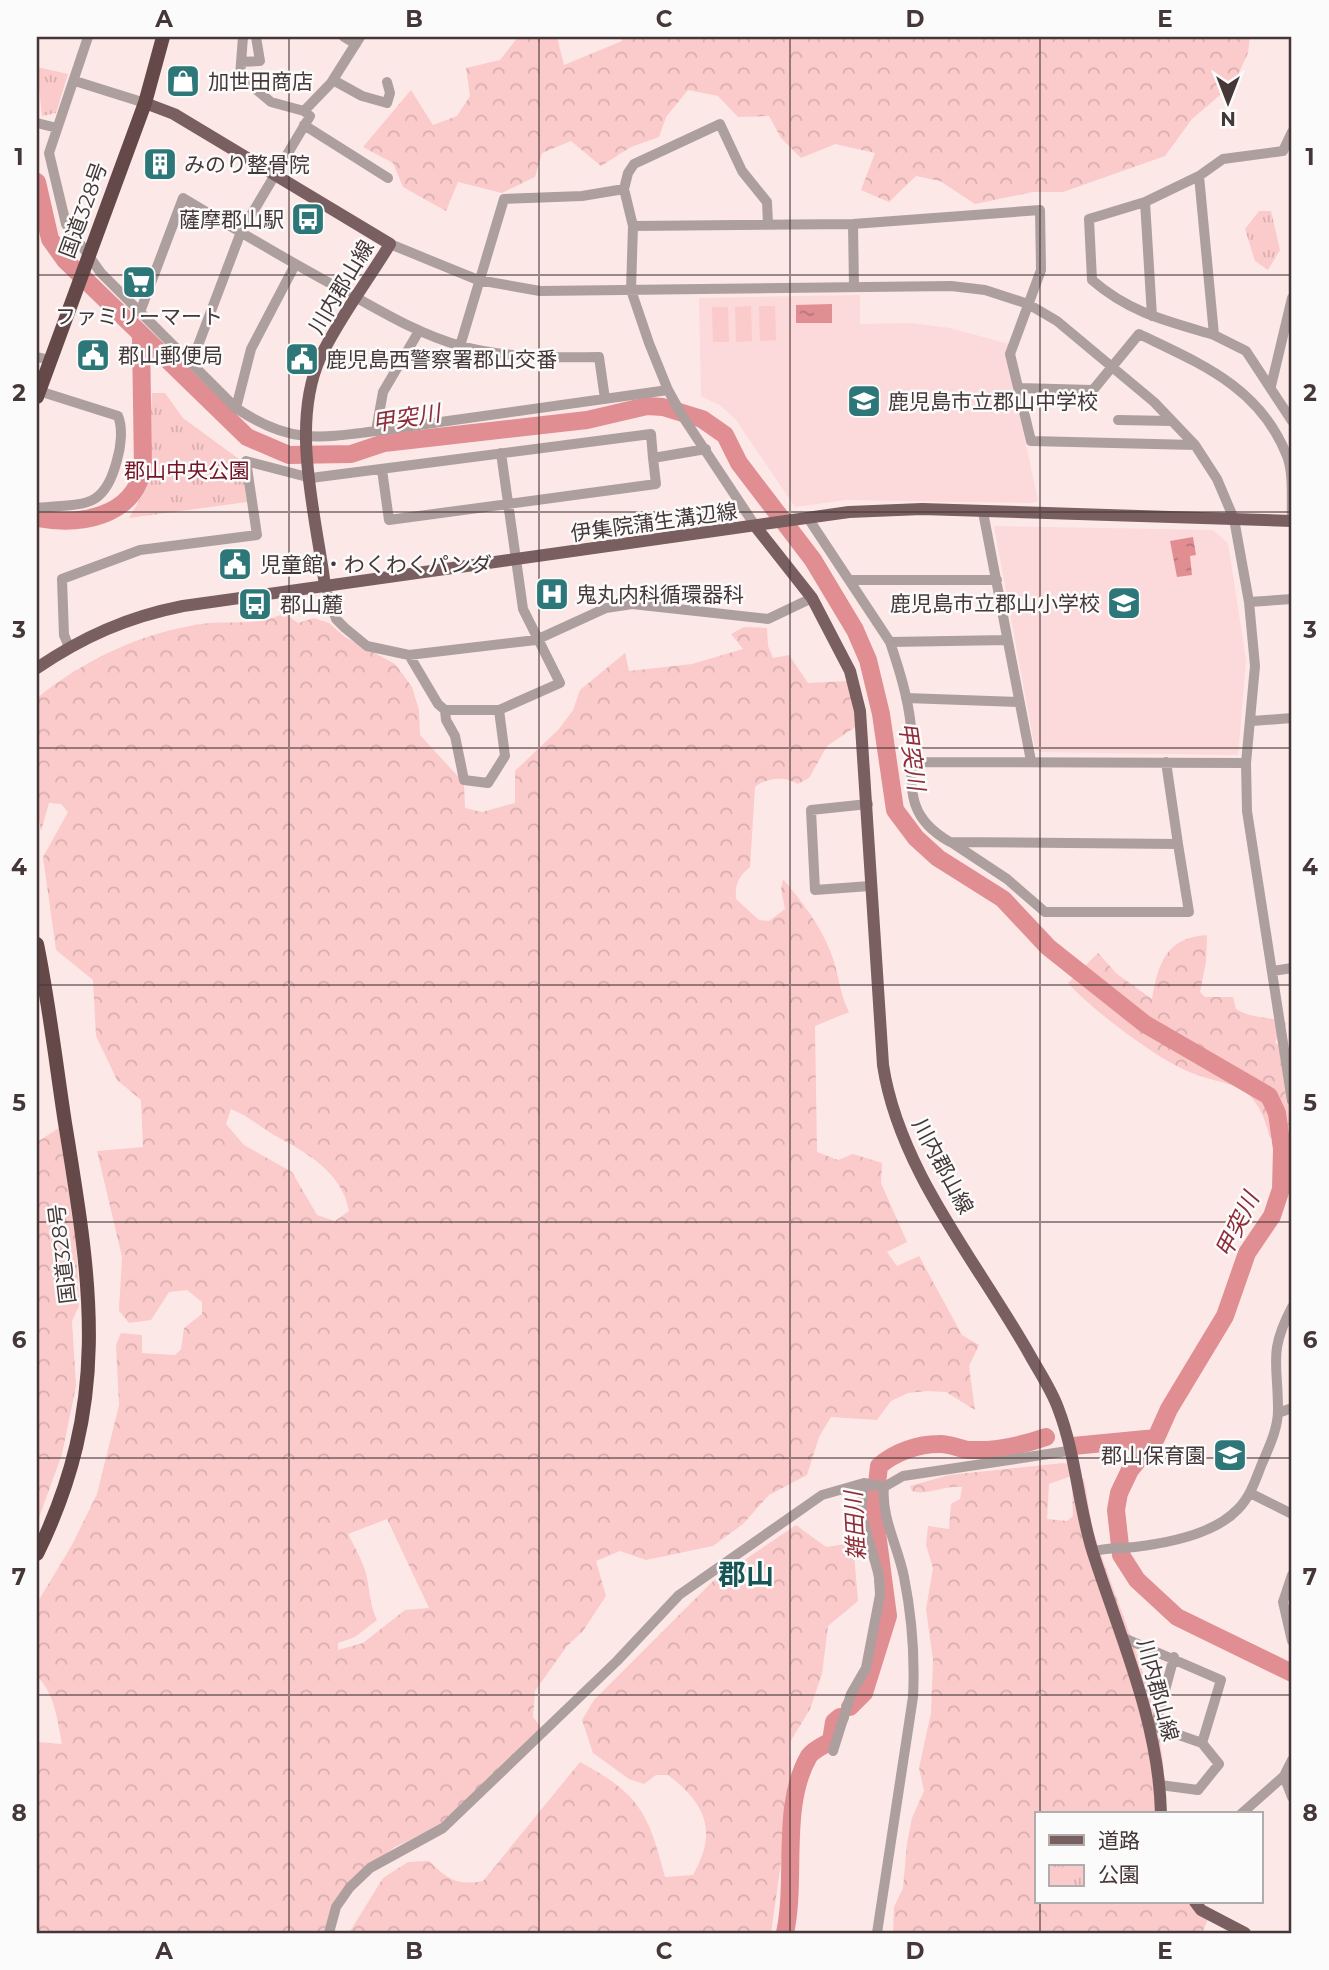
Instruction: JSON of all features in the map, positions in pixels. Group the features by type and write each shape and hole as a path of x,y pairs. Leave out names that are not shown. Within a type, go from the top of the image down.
{"highway":[{"name":"国道328号","path":"38,394 43,359 71,304 145,103 163,37"},
{"name":"国道328号","path":"37,944 85,1249 91,1342 88,1392 77,1450 62,1501 37,1554"}],"main road":[{"name":"川内郡山線","path":"145,103 174,114 390,244 321,357 312,380 305,440 326,586"},
{"name":"伊集院蒲生溝辺線","path":"37,668 109,626 146,613 805,518 879,510 1292,521"},
{"name":"川内郡山線","path":"756,527 811,598 850,671 860,711 883,1065 891,1109 911,1158 1058,1408 1068,1451 1151,1734 1160,1785 1161,1812"},
{"path":"1197,1904 1202,1910 1245,1933"}],"street":[{"path":"88,37 49,159 66,224 87,260 236,408 280,432 305,440 668,390"},
{"path":"191,364 241,232 310,116 304,111 271,102 240,76 243,37"},
{"path":"241,62 260,61 256,37"},
{"path":"304,111 333,80 358,40 344,37"},
{"path":"333,80 362,96 387,103 390,93 387,82"},
{"path":"75,81 145,103"},
{"path":"37,123 57,128"},
{"path":"756,527 668,390 631,290 634,226 624,189 628,173 634,164 720,124 742,171 767,202 768,224"},
{"path":"304,125 388,178"},
{"path":"1292,132 1283,151 1223,159 1199,176 1145,202 1088,219 1092,280 1116,301 1152,316 1214,335 1246,351 1292,421"},
{"path":"1199,176 1214,335"},
{"path":"460,346 504,199 582,196 624,189"},
{"path":"140,312 183,198 295,265 419,331 460,346 541,358 599,357 606,399"},
{"path":"1145,202 1152,316"},
{"path":"634,226 853,224 1040,210 1041,270 1010,354 1031,441 1195,445"},
{"path":"853,224 854,287"},
{"path":"390,244 478,280 540,291 854,287 985,290 1028,304 1086,342 1172,421 1195,445 1217,479 1234,519 1249,602 1255,666 1246,763 1247,811 1273,971 1288,1034 1292,1101"},
{"path":"236,408 251,349 295,265"},
{"path":"1271,386 1292,298"},
{"path":"376,431 383,391 419,331"},
{"path":"1019,388 1093,390 1139,334 1223,375 1263,413 1288,458 1292,521"},
{"path":"37,508 85,502 103,494 111,484 121,430 118,416 38,394"},
{"path":"1118,420 1172,421"},
{"path":"69,647 64,635 62,579 140,550 257,535 246,461 310,475 382,470 651,434 656,484 389,520 382,470"},
{"path":"653,458 706,449"},
{"path":"409,655 438,704 445,710 499,710 560,683 536,640 523,609 500,453"},
{"path":"983,512 1031,761"},
{"path":"805,518 890,642 906,698 911,729 913,801 920,820 1006,879 1045,912 1189,912 1166,761"},
{"path":"850,580 997,580"},
{"path":"326,586 336,619 345,628 367,646 409,655 536,640 606,608 632,604 768,619 811,598"},
{"path":"1249,602 1292,599"},
{"path":"890,642 1007,640"},
{"path":"906,698 1018,702"},
{"path":"445,710 446,720 455,736 464,780 488,783 505,756 499,710"},
{"path":"1252,721 1292,718"},
{"path":"910,762 1246,763"},
{"path":"868,804 811,810 815,890 870,886"},
{"path":"950,842 1178,844"},
{"path":"1273,971 1292,968"},
{"path":"1098,1550 1133,1547 1176,1538 1215,1525 1229,1517 1250,1493 1275,1430 1278,1413 1276,1343 1292,1307"},
{"path":"1278,1413 1292,1408"},
{"path":"329,1933 336,1907 350,1887 370,1868 443,1828 617,1661 680,1595 822,1495 864,1483 884,1487 903,1476 1068,1451"},
{"path":"833,1751 851,1694 866,1668 880,1595 879,1576 861,1512 864,1483"},
{"path":"877,1933 913,1697 915,1666 904,1575 882,1504 884,1487"},
{"path":"1250,1493 1292,1514"},
{"path":"1292,1575 1283,1602 1292,1642"},
{"path":"1124,1638 1174,1657 1221,1680 1202,1743"},
{"path":"1160,1785 1198,1790 1219,1764 1202,1743 1159,1728 1157,1720 1174,1657"},
{"path":"1243,1812 1284,1776 1292,1760"},
{"path":"1284,1776 1292,1797"}],"shaded area":[{"name":"鹿児島市立郡山中学校","path":"860,295 860,324 911,323 950,328 1009,344 1006,353 1038,500 1034,503 846,500 795,507 736,420 721,406 701,396 699,298"},
{"name":"鹿児島市立郡山小学校","path":"994,526 1213,530 1228,543 1246,660 1238,755 1040,752 1035,749"}],"green space":[{"path":"518,37 557,37 564,65 622,41 620,37 1250,37 1248,53 1234,83 1192,119 1165,156 1063,192 1033,192 975,204 940,181 916,176 889,202 861,190 875,153 835,144 801,158 781,138 769,116 738,117 718,96 688,90 666,117 659,137 631,147 601,166 571,141 542,153 535,177 502,193 458,182 446,211 403,187 393,163 363,147 411,90 433,125 457,116 470,96 466,68 500,60"},
{"path":"37,67 68,74 56,113 42,116"},
{"path":"1259,211 1271,211 1280,250 1268,270 1255,261 1245,229"},
{"path":"751,306 752,341 736,342 735,307"},
{"path":"759,306 775,306 776,340 760,341"},
{"path":"712,307 728,307 729,342 713,342"},
{"name":"郡山中央公園","path":"152,393 165,393 183,418 243,462 247,502 129,518 147,487"},
{"path":"284,613 298,623 314,618 329,623 345,637 395,664 412,687 419,710 420,735 464,783 465,808 482,812 515,803 515,771 559,729 573,710 580,690 625,653 629,671 692,664 743,649 731,634 744,627 767,628 768,646 773,658 789,655 808,683 848,681 857,726 827,746 809,778 798,784 782,779 770,780 755,787 750,867 738,881 736,899 759,920 769,921 785,909 781,889 783,879 827,942 849,1012 815,1026 817,1152 838,1160 853,1154 882,1163 881,1183 907,1242 887,1252 897,1266 919,1256 962,1335 979,1345 969,1366 975,1410 946,1392 927,1391 908,1393 891,1401 877,1420 831,1417 819,1437 807,1475 769,1495 743,1524 713,1546 646,1560 620,1551 596,1561 606,1596 583,1631 567,1646 535,1691 533,1717 543,1730 436,1828 395,1847 358,1874 347,1886 332,1933 37,1933 37,1742 62,1744 52,1699 37,1676 37,1603 72,1545 97,1494 119,1405 116,1345 121,1333 142,1335 142,1353 175,1355 181,1349 184,1328 202,1314 202,1302 187,1290 169,1292 151,1320 129,1323 119,1311 122,1257 97,1151 143,1147 141,1100 117,1080 96,1036 93,980 56,950 43,857 68,812 61,804 49,803 41,831 37,809 37,698 96,659 163,632 209,623 257,621","holes":["231,1109 321,1165 339,1185 349,1211 335,1221 317,1215 292,1172 244,1145 226,1124","387,1519 429,1608 405,1610 363,1643 338,1650 338,1643 355,1637 377,1620 365,1570 348,1534"]},
{"path":"1207,935 1206,962 1200,992 1205,997 1233,997 1236,1009 1242,1012 1287,1023 1275,1042 1292,1060 1291,1128 1270,1138 1255,1102 1246,1093 1235,1086 1192,1073 1163,1058 1104,1016 1068,983 1098,953 1117,974 1152,999 1157,975 1166,955 1182,941"},
{"path":"59,1128 76,1241 79,1306 72,1321 76,1386 62,1454 37,1523 37,1142"},
{"path":"1063,1463 1076,1465 1080,1473 1049,1484 1047,1519 1067,1521 1073,1516 1072,1481 1084,1479 1095,1536 1144,1675 1154,1712 1164,1782 1162,1812 1035,1812 1035,1904 1201,1904 1208,1919 1202,1933 893,1933 894,1907 903,1888 912,1818 924,1791 919,1768 931,1713 933,1660 926,1609 933,1568 926,1545 928,1526 949,1529 951,1504 960,1499 962,1487 918,1492 912,1491 910,1486 949,1475"},
{"path":"796,1525 826,1547 853,1543 858,1601 828,1626 822,1674 810,1709 790,1742 792,1786 771,1933 349,1933 383,1878 408,1862 429,1861 447,1877 459,1882 483,1881 580,1762 617,1785 639,1808 647,1821 665,1877 693,1875 705,1845 704,1819 699,1808 668,1775 656,1775 644,1784 629,1779 593,1753 582,1720 594,1700 712,1582"}],"water":[{"path":"832,304 832,323 796,323 796,305"},
{"path":"1193,537 1196,555 1190,556 1192,575 1177,577 1170,541"}],"waterway":[{"name":"甲突川","path":"37,182 50,239 65,260 247,437 289,455 351,454 384,443 587,420 647,406 663,407 702,419 725,435 739,463 813,560 855,630 868,660 881,714 895,810 916,838 938,858 1003,899 1048,947 1145,1024 1269,1096 1277,1113 1282,1149 1281,1189 1272,1216 1247,1253 1225,1316 1169,1409 1156,1438 1130,1470 1119,1493 1116,1510 1121,1555 1137,1580 1177,1617 1292,1673"},
{"path":"37,518 87,519 116,508 128,498 137,485 143,469 141,337"},
{"name":"雑田川","path":"850,1707 864,1693 888,1616 874,1510 879,1466 899,1453 923,1445 943,1444 967,1450 990,1450 1046,1437"},
{"name":"雑田川","path":"1073,1446 1156,1438"},
{"name":"雑田川","path":"785,1933 790,1889 792,1819 800,1776 809,1756 831,1741 834,1722 840,1717"}],"place":[{"name":"加世田商店","path":"183,81"},
{"name":"みのり整骨院","path":"160,164"},
{"name":"薩摩郡山駅","path":"308,219"},
{"name":"ファミリーマート","path":"139,282"},
{"name":"郡山郵便局","path":"93,355"},
{"name":"鹿児島西警察署郡山交番","path":"302,359"},
{"name":"鹿児島市立郡山中学校","path":"864,401"},
{"name":"児童館・わくわくパンダ","path":"235,564"},
{"name":"鬼丸内科循環器科","path":"552,594"},
{"name":"鹿児島市立郡山小学校","path":"1124,603"},
{"name":"郡山麓","path":"255,604"},
{"name":"郡山保育園","path":"1230,1455"}],"district":[{"name":"郡山","path":"746,1574"}]}
